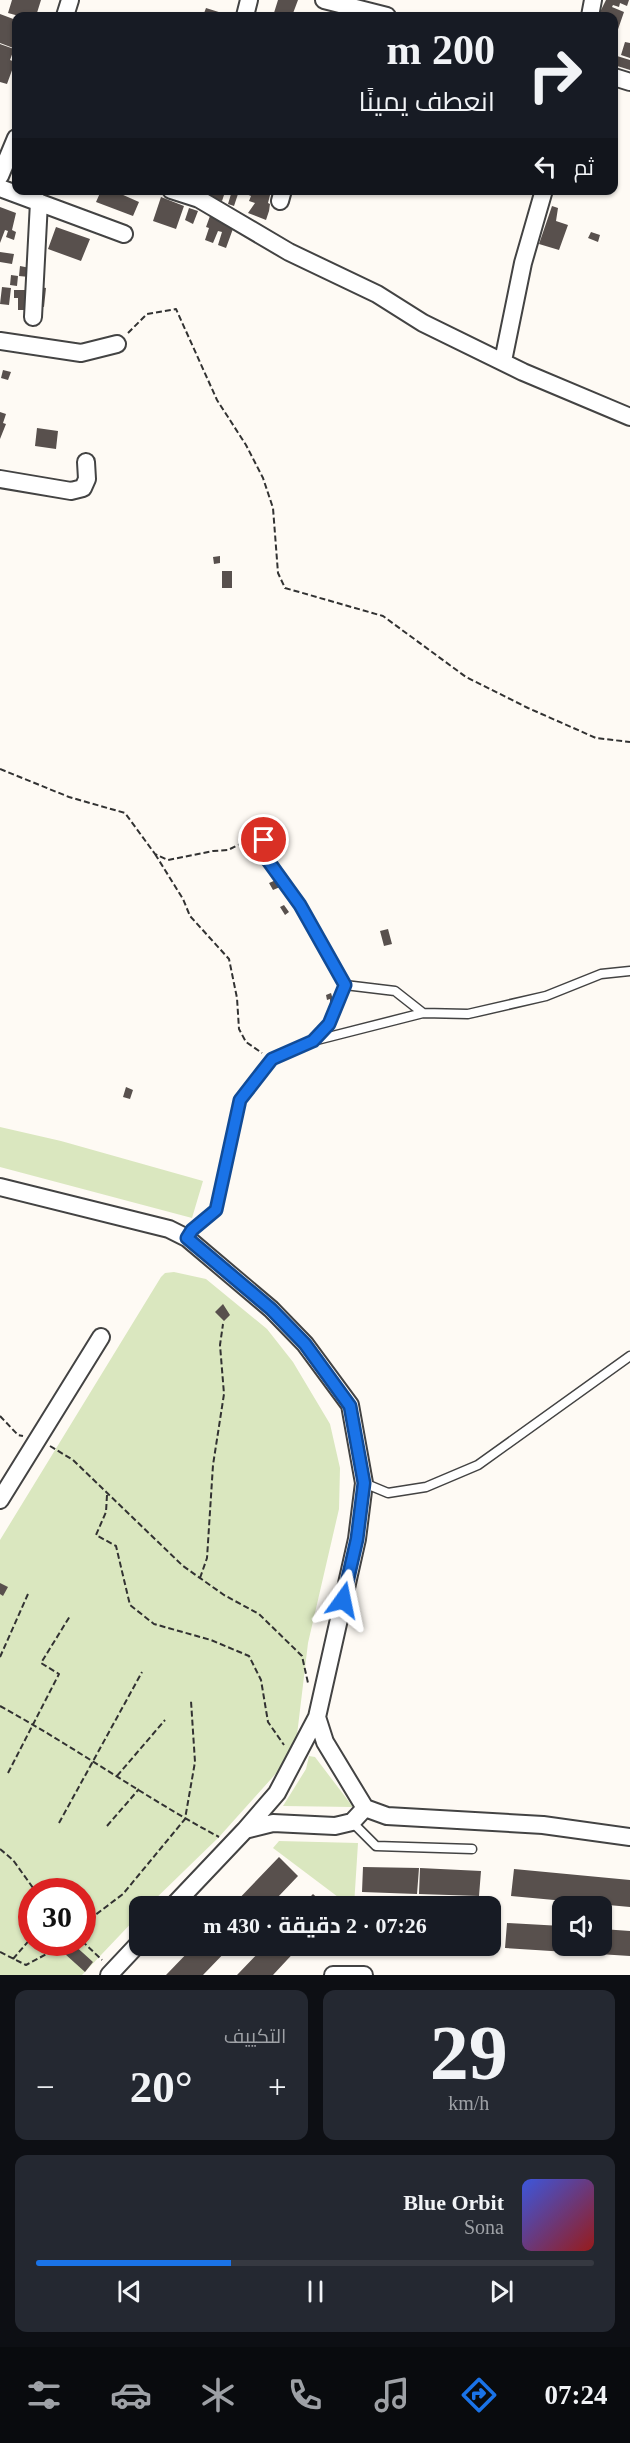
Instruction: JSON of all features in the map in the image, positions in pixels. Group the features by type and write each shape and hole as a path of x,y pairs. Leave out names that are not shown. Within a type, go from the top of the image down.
{"street":[{"path":"331,5 367,12"},
{"path":"0,176 12,148"},
{"path":"20,195 124,234"},
{"path":"200,195 289,252 376,294 423,323 524,372 630,417"},
{"path":"503,361 524,263 543,195"},
{"path":"33,316 39,202"},
{"path":"0,341 81,353 117,344"},
{"path":"0,479 71,491 83,488 87,479 86,462"},
{"path":"0,1187 169,1229 187,1238 271,1309 305,1344 350,1406 364,1483 357,1539 317,1718 277,1793 182,1896"},
{"path":"0,1500 101,1337"},
{"path":"317,1718 325,1742 365,1808 387,1816 543,1825 627,1835"},
{"path":"245,1830 273,1823 335,1826 352,1822 365,1808"},
{"path":"110,1973 129,1953"},
{"path":"333,1975 364,1975"}],"lane":[{"path":"264,840 264,855 300,905 345,985"},
{"path":"187,1238 192,1230 216,1210 240,1100 272,1059 313,1041 423,1013 468,1014 546,996 601,974 630,971"},
{"path":"345,985 395,991 423,1013"},
{"path":"313,1041 329,1024 345,985"},
{"path":"364,1483 388,1493 426,1487 478,1465 630,1356"},
{"path":"352,1822 376,1846 472,1849"}],"path":[{"path":"117,344 147,314 176,309 217,400 263,478 273,508 278,573 285,588 383,616 466,677 596,738 630,741"},
{"path":"0,770 69,797 125,813 155,854 183,899 190,916 229,959 237,998 239,1029 246,1042 272,1059"},
{"path":"155,854 168,860 228,850 258,835 264,840"},
{"path":"200,1578 207,1558 213,1465 224,1394 220,1345 223,1324"},
{"path":"0,1416 18,1436 38,1438 73,1460 183,1566 259,1614 302,1656 309,1687"},
{"path":"107,1493 106,1512 96,1535 116,1546 130,1605 154,1624 211,1640 249,1656 261,1680 268,1722 286,1748 291,1767"},
{"path":"0,1657 28,1594"},
{"path":"8,1773 59,1674 41,1663 70,1616"},
{"path":"59,1823 142,1672"},
{"path":"96,1914 123,1894 185,1819 195,1762 191,1701"},
{"path":"0,1706 33,1724 185,1819 219,1837"},
{"path":"117,1776 165,1720"},
{"path":"107,1826 139,1789"},
{"path":"0,1848 14,1860 26,1878"},
{"path":"0,1953 26,1965 43,1956"},
{"path":"13,1959 18,1953"},
{"path":"95,1956 110,1973"}],"green space":[{"path":"0,1127 61,1141 203,1181 192,1218 0,1167"},
{"path":"174,1272 206,1279 267,1329 293,1362 330,1424 340,1468 339,1509 308,1643 297,1735 289,1759 219,1837 158,1896 129,1896 129,1926 82,1975 0,1975 0,1540 165,1273"},
{"path":"309,1756 315,1757 353,1807 283,1806 306,1769"},
{"path":"279,1841 358,1843 355,1896 337,1896 273,1848"}],"building":[{"path":"12,0 41,0 37,12 8,13"},
{"path":"278,0 298,0 294,12 274,12"},
{"path":"606,0 629,0 627,6 620,3 619,7 613,5 612,7 624,12 618,29 618,12 600,12"},
{"path":"206,8 219,12 204,12"},
{"path":"0,14 12,18 12,48 0,43"},
{"path":"625,42 630,43 630,58 621,55"},
{"path":"0,44 12,48 10,60 12,61 12,70 7,84 0,82"},
{"path":"618,56 630,60 630,70 618,66"},
{"path":"99,195 123,195 139,202 133,216 96,202"},
{"path":"206,195 224,195 222,201"},
{"path":"231,195 238,195 234,206 228,204"},
{"path":"249,195 270,195 266,220 248,213 255,203 249,201 251,196"},
{"path":"161,197 184,206 176,229 153,221"},
{"path":"552,206 558,208 556,221 568,225 559,250 539,244"},
{"path":"0,207 16,213 12,230 16,232 14,240 6,237 8,231 5,230 0,243"},
{"path":"189,208 198,211 193,224 185,220"},
{"path":"210,216 234,226 226,248 218,245 222,232 218,231 213,243 205,240"},
{"path":"56,227 90,239 81,261 48,249"},
{"path":"591,232 600,235 598,242 588,238"},
{"path":"0,252 14,254 12,264 0,262"},
{"path":"20,266 30,268 29,277 19,276"},
{"path":"11,275 18,276 17,286 10,285"},
{"path":"2,287 11,288 9,305 0,304"},
{"path":"40,287 46,288 44,307 38,306"},
{"path":"14,290 30,290 30,310 18,310 18,298 14,298"},
{"path":"3,370 11,372 8,380 1,378"},
{"path":"0,412 6,414 3,423 6,424 0,439"},
{"path":"37,428 58,431 56,449 35,446"},
{"path":"220,556 220,563 214,564 213,557"},
{"path":"222,571 232,571 232,588 222,588"},
{"path":"271,822 275,823 275,831 271,832 267,831 266,827 267,823"},
{"path":"276,880 280,887 273,890 269,883"},
{"path":"284,905 289,912 285,915 280,907"},
{"path":"388,929 392,944 384,946 380,931"},
{"path":"331,993 334,1003 330,1003 330,999 327,1000 326,995"},
{"path":"126,1087 133,1090 130,1099 123,1097"},
{"path":"223,1304 230,1315 224,1321 215,1312"},
{"path":"0,1583 8,1587 3,1596 0,1594"},
{"path":"279,1857 298,1876 279,1896 242,1896"},
{"path":"363,1867 419,1868 417,1894 362,1892"},
{"path":"420,1868 481,1871 479,1896 419,1894"},
{"path":"514,1869 630,1880 630,1907 612,1905 612,1896 552,1896 552,1900 511,1896"},
{"path":"507,1923 552,1925 552,1951 505,1948"},
{"path":"612,1930 630,1931 630,1956 612,1955"},
{"path":"67,1956 86,1956 93,1962 85,1972"},
{"path":"184,1956 221,1956 203,1975 166,1975"},
{"path":"255,1956 291,1956 273,1975 237,1975"}],"route":[{"path":"264,840 264,855 300,905 345,985 329,1024 313,1041 272,1059 240,1100 216,1210 192,1230 187,1238 271,1309 305,1344 350,1406 364,1483 357,1539 343,1600"}]}
